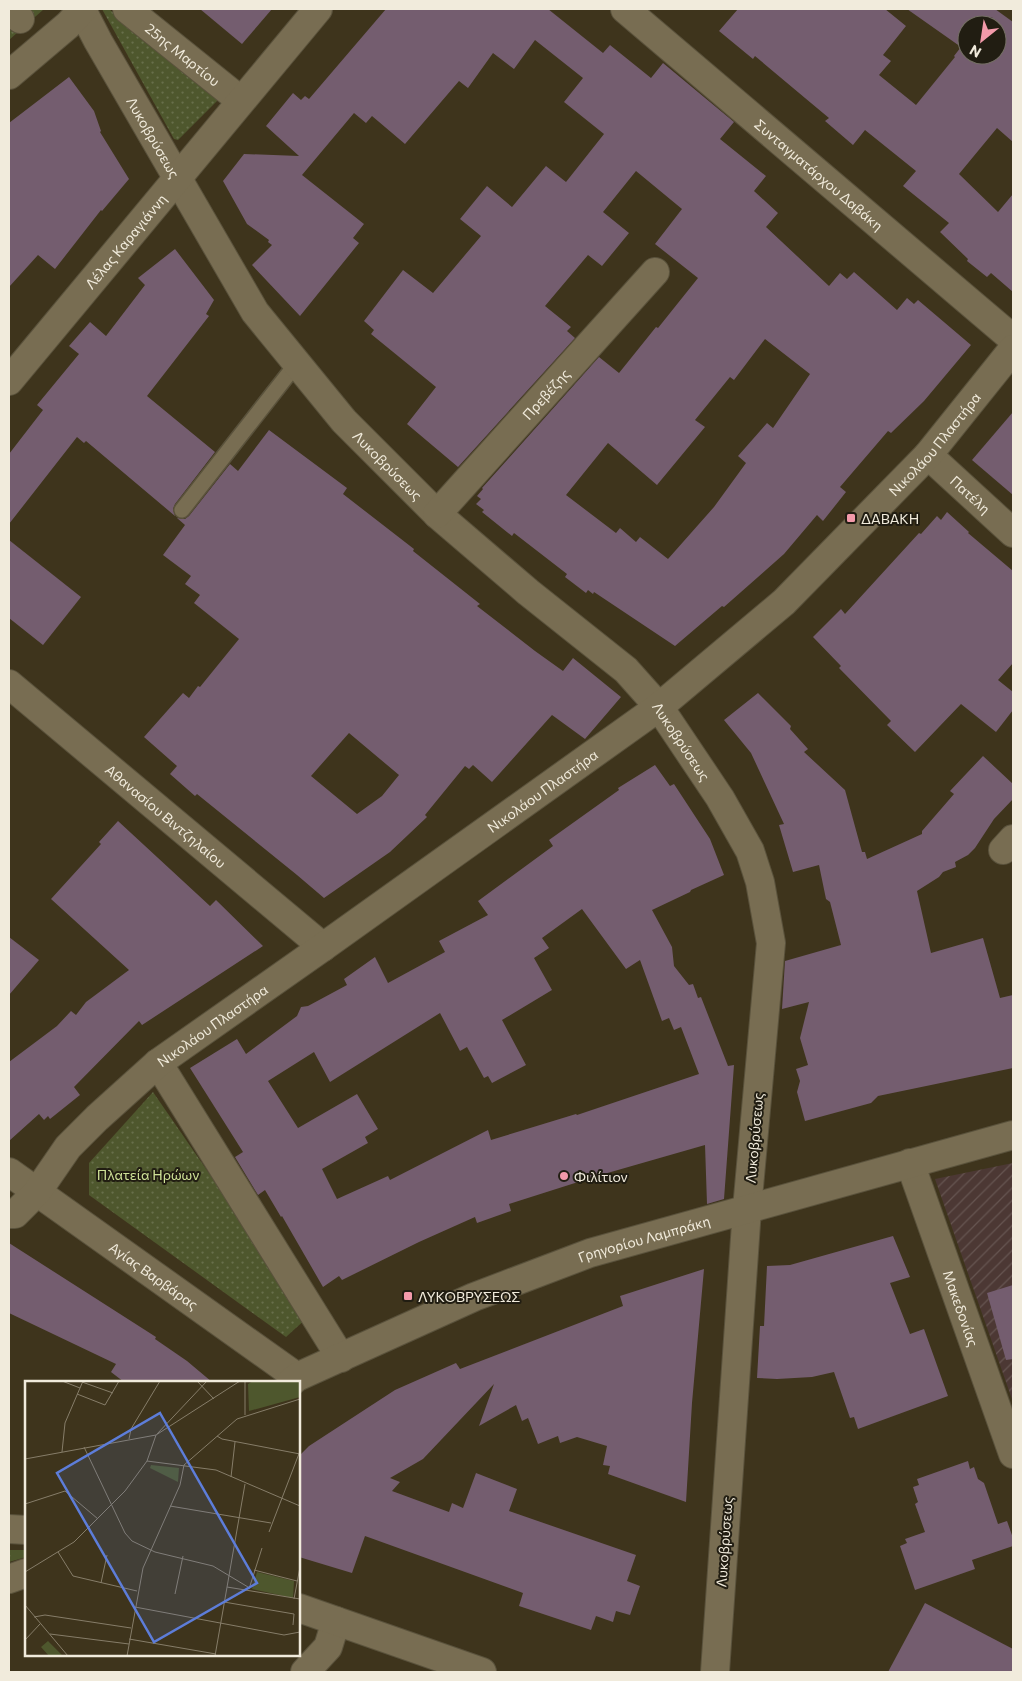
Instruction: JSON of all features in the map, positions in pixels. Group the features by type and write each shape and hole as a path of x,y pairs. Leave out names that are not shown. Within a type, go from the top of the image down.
{"street":[{"name":"25ης Μαρτίου","path":"127,9 240,100"},
{"name":"Λέλας Καραγιάννη","path":"9,381 240,100 318,9"},
{"name":"Συνταγματάρχου Δαβάκη","path":"625,9 1013,339"},
{"name":"Λυκοβρύσεως","path":"9,75 68,25 82,10 254,312 344,421 436,514 528,592 626,670 659,707 720,798 750,851 760,882 771,943 747,1210 715,1672"},
{"name":"Πρεβέζης","path":"436,514 655,272"},
{"name":"Νικολάου Πλαστήρα","path":"9,1214 14,1214 37,1192 68,1147 158,1063 659,707 784,602 928,455 1013,349"},
{"name":"Πατέλη","path":"928,455 1013,533"},
{"name":"Αθανασίου Βιντζηλαίου","path":"9,684 323,947"},
{"path":"158,1063 341,1358"},
{"name":"Γρηγορίου Λαμπράκη","path":"294,1380 474,1297 590,1253 1013,1135"},
{"name":"Μακεδονίας","path":"910,1163 1013,1454"},
{"name":"Αγίας Βαρβάρας","path":"9,1172 294,1380"},
{"path":"9,1529 25,1530"},
{"path":"9,1579 25,1573"},
{"path":"300,1608 482,1672"},
{"path":"305,1672 328,1647 336,1620"}],"lane":[{"path":"182,510 297,363"}],"shaded area":[{"path":"1013,1163 1013,1402 935,1179"}],"green space":[{"path":"9,9 44,9 9,40"},
{"path":"102,9 109,9 218,100 178,140 174,139"},
{"name":"Πλατεία Ηρώων","path":"153,1092 308,1317 286,1337 89,1195 89,1163"},
{"path":"9,1550 25,1550 25,1557 9,1562"}],"building":[{"path":"200,9 272,9 242,44"},
{"path":"386,9 548,9 603,53 610,45 651,78 663,63 734,122 720,139 766,176 754,191 778,213 766,227 829,286 840,273 847,279 854,272 897,310 907,298 914,304 918,300 971,345 924,401 891,433 888,431 840,487 846,492 823,521 817,515 784,554 724,607 722,606 675,646 594,592 593,594 588,590 586,593 565,577 567,574 514,533 512,536 482,512 484,510 476,504 481,499 477,496 482,488 599,357 619,373 698,278 655,244 682,209 636,171 603,212 629,233 602,266 588,255 545,306 571,327 567,331 575,338 458,467 407,424 436,387 371,334 374,330 364,321 403,270 433,293 481,236 460,219 487,186 512,207 546,166 566,182 604,134 564,102 583,78 535,40 514,69 493,53 468,88 459,81 405,144 372,116 366,123 354,113 302,175 364,224 353,238 359,243 300,316 252,265 272,245 268,242 269,240 247,224 223,181 244,154 299,156 266,126 293,93 301,100 305,96 309,99","holes":["765,339 810,374 773,428 767,423 738,456 746,463 714,507 668,559 640,537 636,542 620,528 616,533 566,495 608,443 657,485 705,427 695,420 730,377 734,380"]},
{"path":"738,9 885,9 906,26 883,55 891,61 879,75 916,105 957,52 957,65 1007,65 1007,18 1013,22 1013,142 997,128 959,174 998,212 1013,194 1013,292 991,273 987,277 967,261 968,259 940,232 949,223 903,186 916,171 865,130 853,145 825,121 829,118 755,56 753,59 719,31"},
{"path":"907,9 995,9 1003,15 957,15 957,44"},
{"path":"69,77 94,111 100,132 129,179 101,210 55,269 38,255 9,287 9,123"},
{"path":"175,249 214,300 206,314 209,316 147,396 215,452 175,504 173,509 175,516 86,441 84,443 77,437 9,524 9,454 43,410 37,405 79,354 69,346 90,322 106,336 145,285 138,278"},
{"path":"1013,412 1013,495 972,460"},
{"path":"269,430 347,488 343,494 414,549 413,551 480,604 477,606 535,651 563,671 573,658 621,697 585,739 552,715 492,782 473,765 469,769 465,766 425,815 427,817 390,852 324,898 170,774 177,766 144,737 183,693 189,698 198,686 200,687 239,639 194,603 200,595 185,584 191,576 163,555 185,525 177,518 185,519 189,516 230,464 238,471","holes":["349,733 399,775 382,796 357,814 311,776"]},
{"path":"947,512 968,533 1013,571 1013,663 998,680 1013,692 1013,710 996,732 961,704 915,752 887,725 891,721 839,668 841,666 813,637 841,609 845,614 919,533 921,534 937,516 941,520"},
{"path":"9,540 81,597 43,645 9,618"},
{"path":"758,693 791,726 790,729 808,749 804,752 845,790 862,852 865,852 867,859 922,834 922,831 954,794 950,791 983,756 1013,784 1013,799 994,819 975,848 968,855 955,862 956,867 943,872 939,877 917,891 931,953 983,938 1000,998 1013,995 1013,1068 878,1096 871,1103 805,1121 797,1092 800,1081 796,1069 808,1065 800,1038 809,1002 782,1009 785,961 841,945 830,902 826,899 819,865 793,872 779,825 784,824 751,753 724,720"},
{"path":"655,765 670,786 674,784 710,839 724,875 652,910 672,947 674,966 689,985 693,984 698,998 701,997 728,1066 734,1065 724,1199 707,1204 705,1145 509,1204 511,1211 477,1223 475,1217 342,1280 339,1276 323,1287 265,1190 258,1195 235,1157 243,1152 190,1068 237,1039 246,1054 297,1016 301,1007 308,1006 347,985 344,979 375,957 388,983 445,952 439,941 488,915 478,901 553,846 549,840 619,790 618,788","holes":["582,909 626,969 640,960 662,1021 669,1018 674,1030 681,1027 699,1074 577,1115 491,1140 488,1130 390,1180 388,1176 337,1199 322,1169 368,1143 365,1137 378,1129 357,1094 298,1128 268,1081 314,1052 330,1082 440,1013 460,1051 467,1047 484,1078 488,1076 492,1083 526,1065 502,1020 552,990 534,958 549,948 542,938"]},
{"path":"118,821 210,906 216,900 263,946 142,1025 139,1021 74,1087 80,1095 50,1119 48,1116 44,1120 39,1114 9,1141 9,1062 57,1026 71,1011 76,1015 86,1002 129,970 51,899 101,844 99,842"},
{"path":"9,937 39,960 9,995"},
{"path":"893,1236 910,1277 890,1283 910,1334 924,1329 948,1396 858,1429 854,1417 850,1418 834,1372 812,1377 757,1378 760,1326 764,1326 767,1266 790,1265"},
{"path":"9,1243 156,1337 155,1339 187,1361 211,1381 123,1381 111,1372 116,1364 9,1313"},
{"path":"704,1269 692,1403 686,1502 608,1474 610,1466 603,1465 607,1446 577,1437 560,1443 558,1436 538,1444 528,1418 522,1421 516,1405 479,1426 494,1384 423,1459 390,1478 400,1482 392,1491 449,1512 452,1503 463,1508 476,1473 517,1489 509,1511 636,1555 627,1581 640,1586 630,1615 616,1611 613,1622 596,1616 591,1630 519,1606 523,1593 365,1536 352,1573 300,1557 300,1455 309,1446 395,1390 456,1363 460,1369 623,1306 620,1296"},
{"path":"1013,1285 1013,1359 1006,1360 987,1293"},
{"path":"968,1461 970,1469 974,1467 978,1479 984,1483 998,1524 1007,1521 1013,1538 1013,1546 972,1560 975,1569 915,1590 900,1546 907,1543 905,1539 925,1532 915,1504 918,1502 913,1487 919,1485 917,1479"},
{"path":"925,1603 1013,1649 1013,1672 888,1672"}],"place":[{"name":"ΔΑΒΑΚΗ","path":"851,518"},
{"name":"Φιλίτιον","path":"564,1176"},
{"name":"ΛΥΚΟΒΡΥΣΕΩΣ","path":"408,1296"}]}
